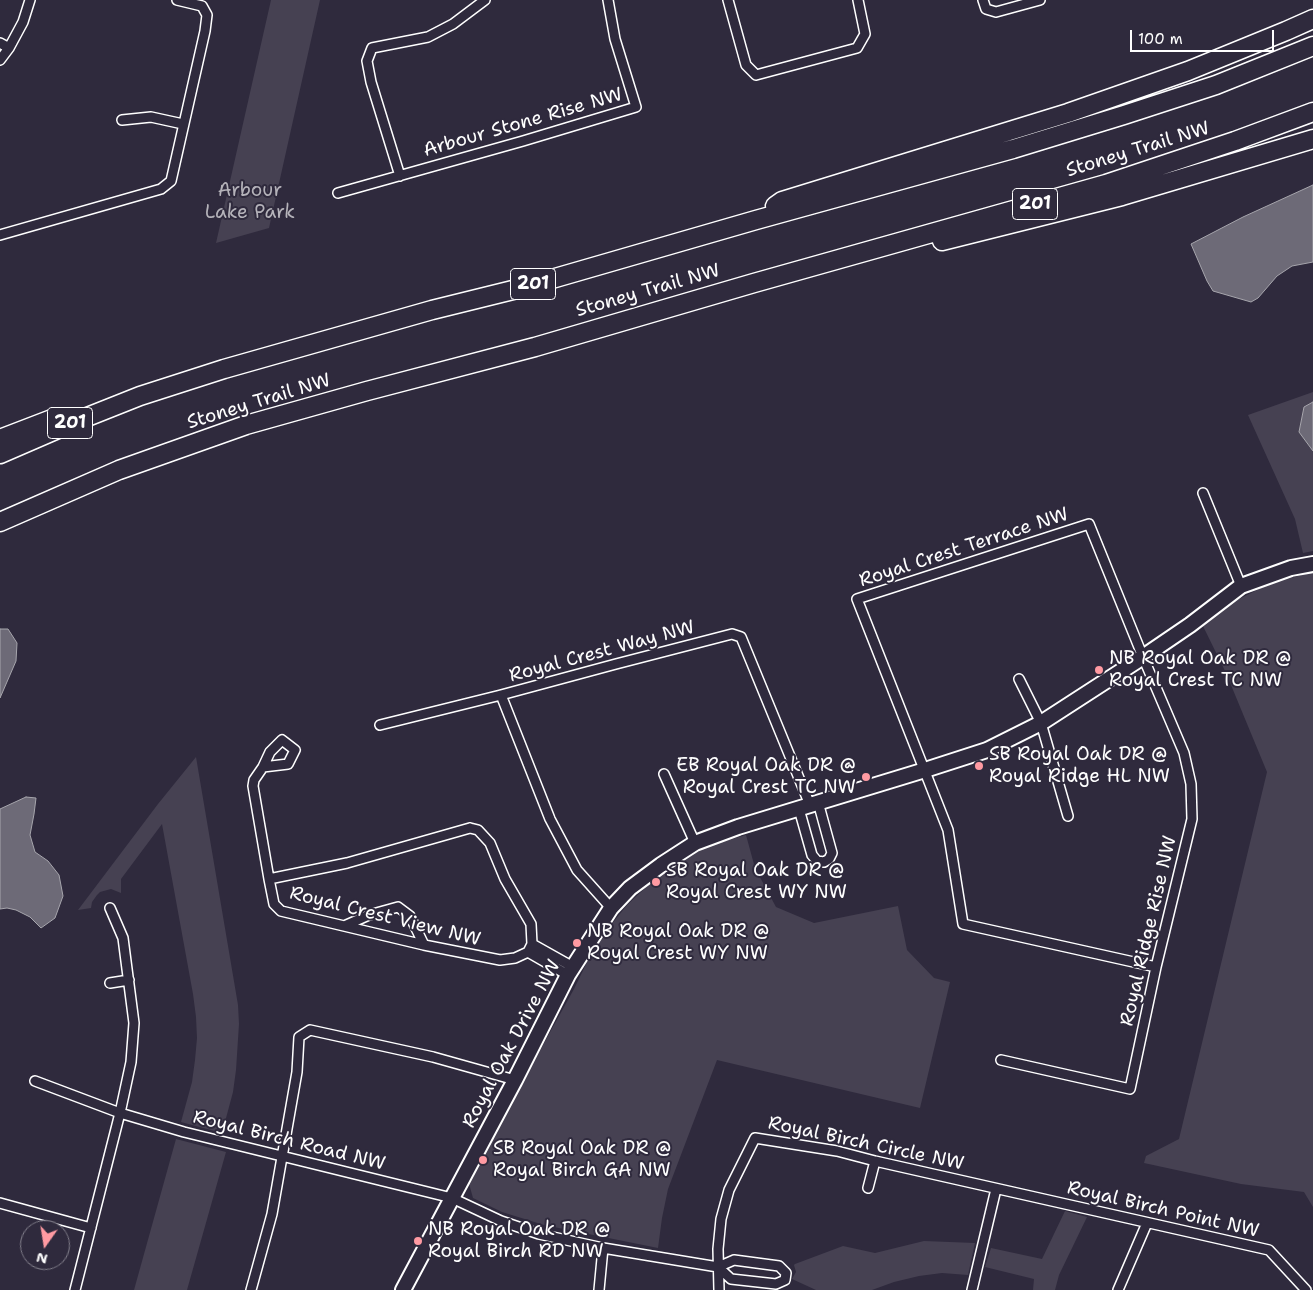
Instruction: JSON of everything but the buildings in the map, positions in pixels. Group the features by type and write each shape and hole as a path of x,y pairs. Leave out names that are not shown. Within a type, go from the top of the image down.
{"highway":[{"path":"756,220 782,200 1068,113 1188,70 1313,19"},
{"name":"Stoney Trail NW","path":"0,454 67,424 140,396 252,361 432,310 517,289 1013,149 1124,116 1216,85 1313,46"},
{"name":"Stoney Trail NW","path":"0,522 119,470 246,425 665,310 754,282 1106,184 1235,141 1313,112"},
{"path":"754,282 783,280 1122,196 1313,139"},
{"path":"0,439 108,396 140,396"}],"street":[{"path":"0,60 23,22 30,0"},
{"path":"0,235 162,189 171,181 207,15 202,6 177,0"},
{"path":"400,176 370,82 367,61 372,48 428,37 453,24 485,0"},
{"name":"Arbour Stone Rise NW","path":"338,192 400,176 636,107 615,39 608,0"},
{"path":"728,0 746,65 756,75 857,48 865,34 858,0"},
{"path":"983,0 986,10 996,12 1040,0"},
{"path":"0,43 9,48"},
{"path":"122,120 151,118 183,124"},
{"path":"1202,493 1241,586"},
{"name":"Royal Crest Terrace NW","path":"925,770 857,599 1089,524 1143,657"},
{"name":"Royal Oak Drive NW","path":"403,1290 515,1080 570,971 611,908 630,888 695,843 738,827 987,750 1041,724 1190,625 1241,586 1291,568 1313,564"},
{"name":"Royal Crest Way NW","path":"611,908 577,870 550,819 501,695 732,634 741,636 809,805"},
{"name":"Royal Ridge Rise NW","path":"1001,1060 1130,1089 1156,967 1192,819 1191,784 1184,753 1143,657"},
{"path":"1018,679 1041,724 1068,816"},
{"path":"380,726 501,695"},
{"path":"263,768 254,780 253,786 269,879"},
{"path":"925,770 948,830 963,924 1156,967"},
{"path":"664,774 695,843"},
{"path":"809,805 832,853 829,859 824,862 817,861 812,855 809,805"},
{"name":"Royal Crest View NW","path":"528,952 515,958 500,960 424,945 281,911 274,904 269,879 347,864 470,828 478,830 490,843 505,879 531,924 532,944"},
{"path":"344,926 369,915 398,907 410,916 424,945"},
{"path":"75,1290 131,1062 134,1023 129,980 123,938 110,908"},
{"path":"532,944 570,971 528,952 532,944"},
{"path":"110,983 129,980"},
{"path":"251,1290 272,1214 297,1072 299,1037 310,1030 433,1057 515,1080"},
{"name":"Royal Birch Road NW","path":"35,1081 120,1113 184,1132 452,1198 501,1221 539,1234 603,1248 718,1266"},
{"name":"Royal Birch Circle NW","path":"719,1290 718,1249 721,1219 729,1190 755,1138 837,1151 996,1189"},
{"path":"868,1188 875,1161"},
{"path":"972,1290 996,1189"},
{"name":"Royal Birch Point NW","path":"996,1189 1269,1250 1306,1290"},
{"path":"0,1203 91,1228"},
{"path":"1118,1290 1147,1223"},
{"path":"599,1290 603,1248"},
{"path":"734,1260 779,1266 786,1272 786,1280 776,1284 731,1279 718,1266 734,1260"}],"green space":[{"name":"Arbour Lake Park","path":"271,0 320,0 269,228 216,243"},
{"path":"1313,392 1313,551 1303,553 1295,519 1248,415"},
{"path":"1313,572 1313,1207 1304,1192 1241,1184 1144,1163 1146,1156 1179,1139 1267,772 1226,673 1202,624 1237,600 1263,587"},
{"path":"196,757 238,1005 239,1024 236,1070 233,1092 222,1133 181,1122 192,1082 197,1038 196,1017 162,824 121,879 121,893 111,889 100,892 92,902 91,908 78,910"},
{"path":"746,835 755,868 776,907 814,923 898,906 907,950 934,978 950,982 920,1108 717,1060 668,1189 658,1248 544,1225 502,1212 473,1198 468,1180 574,989 593,950 611,925 627,905 655,879 685,858 708,846"},
{"path":"176,1139 226,1152 187,1290 134,1290"},
{"path":"1065,1211 1087,1217 1059,1275 1055,1290 1033,1290 1034,1279 985,1267 991,1248 1042,1259"},
{"path":"924,1241 975,1243 968,1275 942,1273 919,1276 872,1290 816,1290 792,1279 796,1272 795,1264 843,1246 875,1253"}],"shaded area":[{"path":"1313,185 1313,262 1292,266 1277,276 1258,298 1251,302 1213,291 1191,244 1243,217"},
{"path":"1313,402 1313,451 1299,432 1304,407"},
{"path":"0,629 8,629 17,643 16,661 0,698"},
{"path":"26,797 36,798 30,835 35,852 48,861 59,875 63,896 55,918 41,928 30,917 16,910 0,909 0,809"}],"place":[{"name":"NB Royal Oak DR @ Royal Crest TC NW","path":"1099,670"},
{"name":"SB Royal Oak DR @ Royal Ridge HL NW","path":"979,766"},
{"name":"EB Royal Oak DR @ Royal Crest TC NW","path":"866,777"},
{"name":"SB Royal Oak DR @ Royal Crest WY NW","path":"656,882"},
{"name":"NB Royal Oak DR @ Royal Crest WY NW","path":"577,943"},
{"name":"SB Royal Oak DR @ Royal Birch GA NW","path":"483,1160"},
{"name":"NB Royal Oak DR @ Royal Birch RD NW","path":"418,1241"}]}
